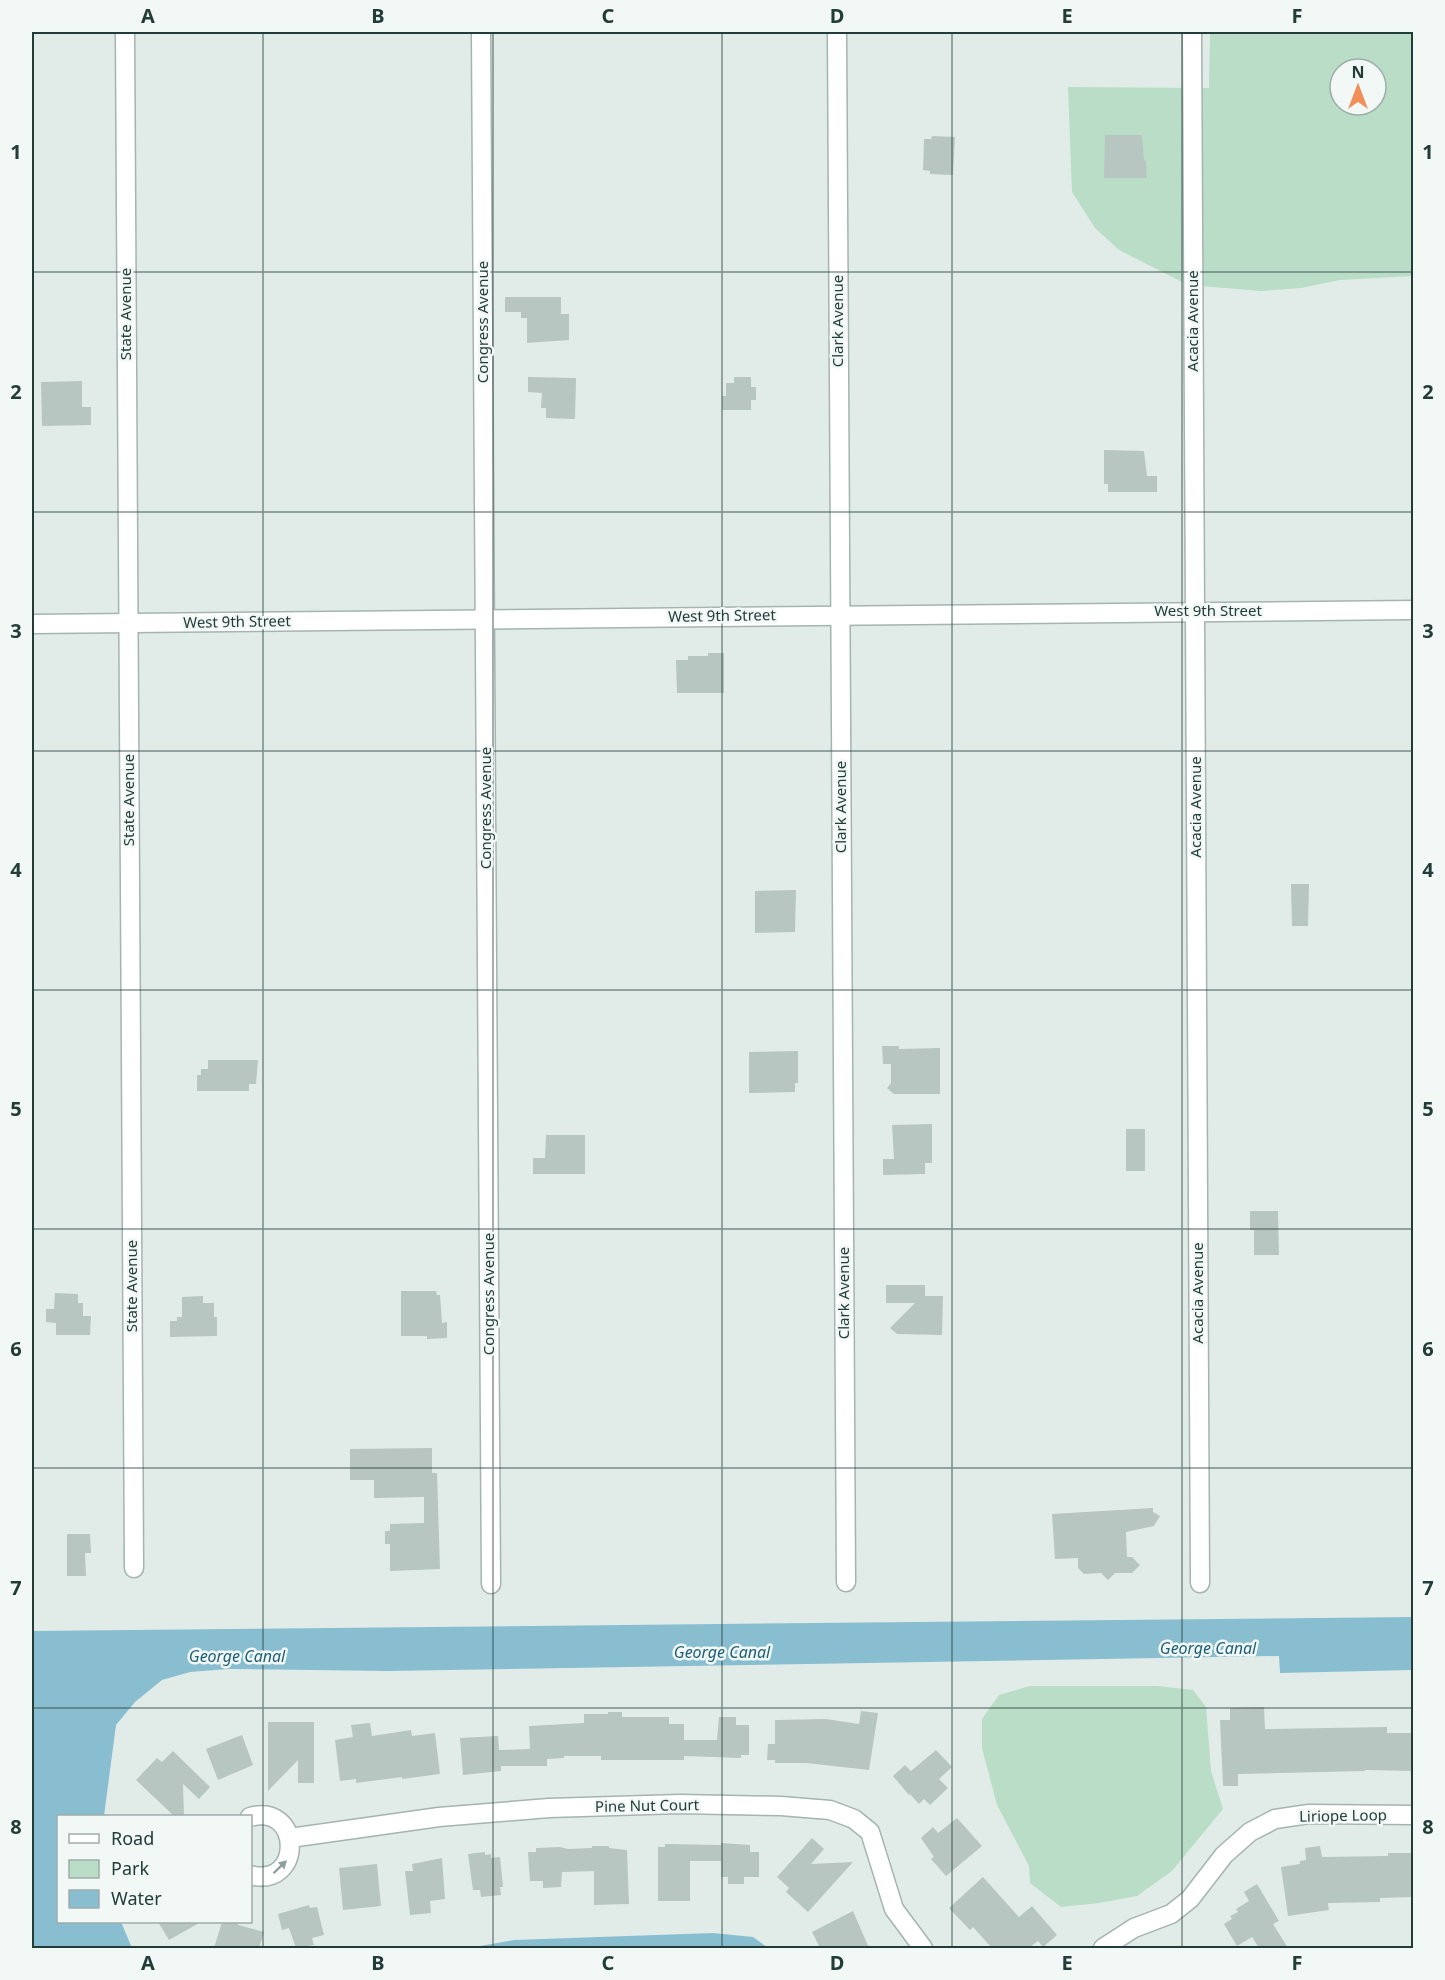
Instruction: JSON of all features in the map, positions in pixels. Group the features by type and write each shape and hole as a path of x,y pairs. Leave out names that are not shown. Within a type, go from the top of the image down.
{"street":[{"name":"State Avenue","path":"125,32 134,1568"},
{"name":"Congress Avenue","path":"481,32 491,1584"},
{"name":"Clark Avenue","path":"837,32 846,1582"},
{"name":"Acacia Avenue","path":"1192,32 1200,1583"},
{"name":"West 9th Street","path":"32,624 1413,610"},
{"name":"Pine Nut Court","path":"290,1838 439,1817 549,1808 680,1804 781,1806 830,1810 854,1819 870,1832 894,1909 923,1948"},
{"name":"Liriope Loop","path":"1103,1948 1134,1928 1171,1914 1190,1899 1224,1855 1250,1832 1275,1819 1309,1814 1413,1815"},
{"path":"252,1817 267,1816 277,1821 285,1828 290,1838 290,1852 286,1863 279,1871 264,1877 252,1875"}],"green space":[{"path":"1210,32 1413,32 1413,276 1340,280 1301,288 1261,291 1188,285 1119,250 1095,228 1072,192 1068,87 1209,88"},
{"path":"1030,1686 1157,1686 1193,1690 1206,1707 1211,1771 1223,1809 1172,1871 1137,1896 1061,1907 1030,1883 1029,1866 997,1805 982,1748 982,1719 999,1695"}],"water":[{"name":"George Canal","path":"1413,1617 1413,1670 1280,1673 1279,1656 388,1671 228,1669 190,1672 162,1680 135,1702 116,1725 104,1815 57,1815 57,1923 121,1923 132,1948 32,1948 32,1631"},
{"path":"713,1933 753,1937 768,1948 469,1948 514,1940"}],"building":[{"path":"1105,135 1142,135 1147,178 1104,178"},
{"path":"932,136 955,137 953,175 930,174 930,171 923,170 924,139 931,139"},
{"path":"505,297 561,297 561,314 569,314 569,340 527,343 527,318 521,318 521,312 505,312"},
{"path":"528,377 576,378 575,419 546,418 546,408 541,408 542,393 528,392"},
{"path":"734,377 751,377 751,387 756,387 756,400 751,400 751,410 722,410 722,396 726,396 726,383 734,383"},
{"path":"82,381 82,407 91,407 91,425 42,426 41,382"},
{"path":"1104,450 1144,451 1147,476 1157,476 1157,492 1108,492 1108,484 1104,484"},
{"path":"708,653 724,653 724,693 677,693 676,660 688,660 688,656 708,656"},
{"path":"1291,884 1309,884 1308,926 1292,926"},
{"path":"796,890 795,932 755,933 755,891"},
{"path":"882,1046 899,1046 899,1049 940,1048 940,1094 894,1094 887,1088 891,1083 891,1064 883,1064"},
{"path":"798,1051 798,1083 795,1083 795,1092 749,1093 749,1052"},
{"path":"208,1060 258,1060 256,1084 249,1084 249,1091 197,1091 197,1075 201,1075 201,1069 208,1069"},
{"path":"932,1124 932,1163 925,1163 925,1174 883,1175 883,1159 894,1159 892,1125"},
{"path":"1126,1129 1145,1129 1145,1171 1126,1171"},
{"path":"546,1135 585,1135 585,1174 533,1174 533,1158 545,1158"},
{"path":"1250,1211 1278,1211 1279,1255 1254,1255 1254,1230 1250,1230"},
{"path":"886,1285 925,1285 925,1296 943,1296 942,1335 897,1334 890,1328 915,1303 886,1303"},
{"path":"401,1291 436,1291 437,1295 440,1295 442,1323 447,1322 447,1338 427,1339 427,1336 401,1336"},
{"path":"55,1293 78,1294 78,1303 83,1303 83,1316 91,1316 90,1335 56,1335 56,1323 46,1322 46,1309 54,1309"},
{"path":"203,1296 203,1303 214,1303 217,1336 170,1337 170,1321 177,1321 177,1317 182,1317 182,1297"},
{"path":"432,1448 432,1473 437,1473 440,1569 390,1571 390,1544 385,1544 385,1531 390,1531 390,1524 424,1523 424,1497 374,1498 374,1480 350,1480 350,1449"},
{"path":"1153,1508 1153,1512 1160,1516 1154,1526 1126,1532 1127,1557 1132,1557 1140,1565 1132,1573 1115,1573 1108,1580 1101,1573 1084,1574 1078,1568 1078,1558 1055,1559 1052,1514"},
{"path":"67,1534 90,1534 91,1553 85,1553 86,1576 67,1576"},
{"path":"1264,1707 1265,1729 1387,1727 1387,1733 1413,1733 1413,1771 1365,1770 1238,1774 1238,1786 1223,1786 1220,1720 1230,1720 1230,1708"},
{"path":"861,1711 878,1713 869,1770 806,1763 775,1763 775,1760 767,1760 768,1744 775,1744 775,1720 826,1719 859,1724"},
{"path":"608,1712 622,1712 622,1717 669,1717 669,1724 684,1724 684,1740 717,1740 719,1717 736,1717 736,1725 749,1725 749,1755 741,1755 741,1758 684,1756 684,1760 601,1760 601,1756 564,1756 564,1758 547,1759 547,1766 501,1766 501,1771 463,1775 460,1738 498,1736 499,1750 530,1749 529,1726 584,1723 584,1714 608,1714"},
{"path":"268,1722 314,1722 314,1783 298,1783 298,1760 268,1791"},
{"path":"370,1723 372,1736 411,1730 412,1736 435,1733 440,1774 356,1783 356,1779 340,1781 335,1740 353,1737 351,1725"},
{"path":"242,1735 253,1765 218,1780 206,1749"},
{"path":"936,1750 952,1767 939,1779 948,1788 930,1805 924,1799 919,1804 893,1776 905,1765 911,1771"},
{"path":"173,1751 210,1787 199,1799 183,1784 184,1815 173,1815 136,1780 157,1758 162,1762"},
{"path":"957,1818 982,1846 946,1876 931,1859 934,1857 921,1838 933,1827 938,1833"},
{"path":"812,1838 824,1849 811,1864 853,1862 808,1912 786,1892 789,1888 777,1877"},
{"path":"721,1843 750,1845 750,1852 759,1852 759,1877 744,1877 744,1884 728,1884 728,1877 721,1877 721,1861 690,1861 690,1901 658,1901 658,1847 665,1847 665,1844 721,1845"},
{"path":"592,1846 609,1846 609,1848 627,1850 629,1904 594,1905 594,1871 562,1872 561,1887 543,1888 543,1881 530,1881 528,1852 536,1852 536,1848 568,1849 592,1848"},
{"path":"1320,1846 1322,1857 1388,1856 1388,1853 1413,1853 1413,1897 1380,1898 1380,1902 1328,1903 1329,1910 1288,1916 1281,1867 1300,1864 1300,1861 1306,1860 1305,1848"},
{"path":"485,1852 485,1855 491,1854 491,1858 500,1857 503,1887 500,1887 501,1895 481,1897 480,1890 473,1890 468,1854"},
{"path":"442,1858 445,1899 430,1901 431,1913 410,1915 405,1871 413,1871 412,1864"},
{"path":"377,1864 381,1906 343,1910 339,1868"},
{"path":"983,1877 1019,1917 1032,1906 1057,1935 1043,1947 1038,1941 1029,1948 992,1948 973,1927 970,1930 949,1908"},
{"path":"1257,1884 1279,1921 1273,1924 1288,1948 1259,1948 1252,1937 1237,1946 1224,1924 1232,1919 1230,1916 1238,1912 1236,1909 1249,1901 1244,1892"},
{"path":"309,1905 310,1908 317,1907 324,1935 312,1938 314,1945 296,1948 289,1928 282,1930 278,1914"},
{"path":"853,1911 869,1948 820,1948 812,1932"},
{"path":"159,1923 199,1923 169,1940"},
{"path":"222,1923 239,1923 238,1925 264,1932 259,1948 214,1948"}]}
